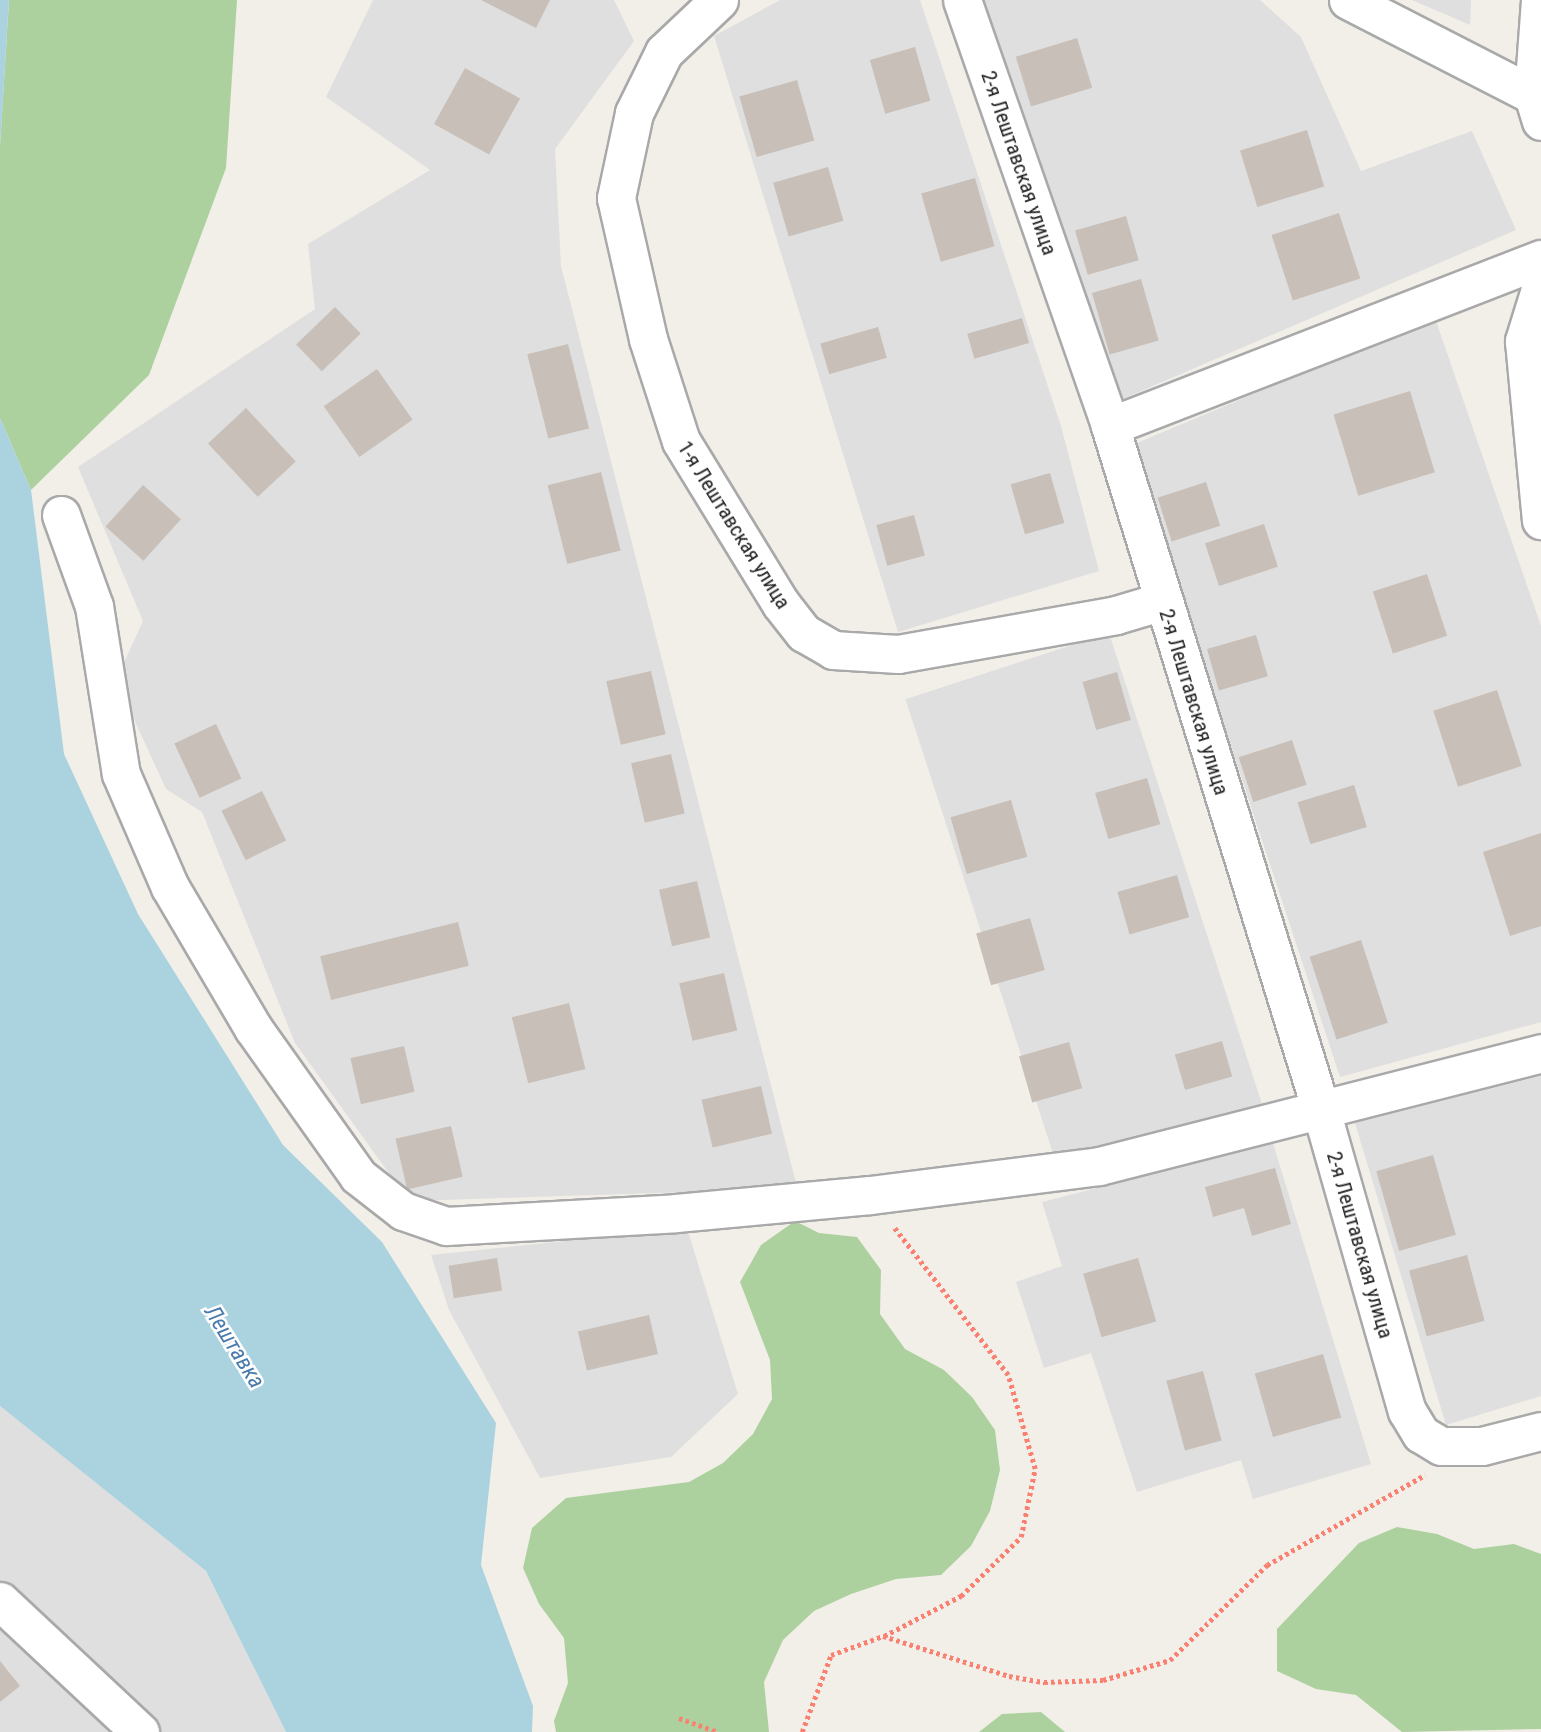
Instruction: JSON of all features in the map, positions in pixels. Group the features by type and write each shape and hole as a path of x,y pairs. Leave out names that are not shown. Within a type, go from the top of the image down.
{"street":[{"name":"1-я Лештавская улица","path":"719,0 664,52 634,113 616,198 648,339 681,442 781,604 804,634 833,650 898,654 1116,615 1163,601"},
{"name":"2-я Лештавская улица","path":"962,0 1110,426 1321,1110 1407,1411 1421,1434 1441,1446 1482,1446 1541,1431"},
{"path":"1348,0 1537,108 1540,23"},
{"path":"1110,426 1541,259"},
{"path":"1541,286 1524,341 1541,520"},
{"path":"61,515 94,606 121,774 170,887 253,1028 358,1176 403,1211 446,1226 676,1213 870,1195 1099,1166 1541,1053"},
{"path":"0,1601 140,1732"}],"path":[{"path":"802,1732 831,1655 883,1636 961,1596 1021,1536 1035,1469 1008,1375 870,1195"},
{"path":"883,1636 1009,1676 1044,1682 1103,1680 1170,1660 1267,1565 1433,1471"},
{"path":"679,1718 718,1732"}],"shaded area":[{"path":"373,0 614,0 634,41 555,149 561,266 796,1183 751,1190 409,1201 295,1043 202,812 166,789 116,680 143,621 78,467 315,309 308,244 430,170 326,97"},
{"path":"780,0 920,0 1061,426 1099,571 898,632 714,36"},
{"path":"984,0 1260,0 1301,37 1361,171 1472,131 1516,230 1118,401"},
{"path":"1412,0 1471,0 1470,25"},
{"path":"1435,318 1541,626 1541,1022 1340,1077 1132,445"},
{"path":"1109,633 1262,1104 1058,1170 905,699"},
{"path":"1541,1076 1541,1396 1446,1425 1355,1123"},
{"path":"1273,1143 1371,1464 1253,1499 1241,1460 1137,1492 1091,1353 1044,1368 1016,1282 1062,1266 1042,1202"},
{"path":"687,1228 738,1394 671,1457 540,1478 449,1310 431,1255"},
{"path":"0,1406 206,1571 286,1732 0,1732"}],"green space":[{"path":"9,0 237,0 226,168 149,375 31,490 0,418 0,146"},
{"path":"795,1221 819,1233 857,1237 881,1270 880,1314 905,1349 944,1370 972,1397 995,1430 1000,1470 990,1511 971,1546 941,1575 896,1579 851,1594 814,1611 783,1640 764,1682 769,1732 556,1732 554,1721 568,1683 564,1638 539,1604 523,1568 532,1528 566,1498 689,1482 723,1463 753,1434 772,1399 770,1360 740,1282 761,1245"},
{"path":"1397,1527 1437,1534 1474,1549 1514,1544 1541,1554 1541,1729 1402,1732 1356,1695 1316,1689 1277,1671 1277,1629 1359,1543"},
{"path":"1041,1712 1065,1732 979,1732 1002,1714"}],"water":[{"path":"0,0 9,0 0,146"},
{"name":"Лештавка","path":"0,418 31,490 64,754 138,914 283,1145 382,1242 496,1423 481,1565 533,1706 532,1732 286,1732 206,1571 0,1406"}],"building":[{"path":"481,0 550,0 536,28"},
{"path":"1077,38 1092,88 1031,106 1016,57"},
{"path":"915,47 930,101 885,114 870,60"},
{"path":"465,68 520,99 489,155 434,124"},
{"path":"797,80 814,141 757,157 739,97"},
{"path":"1307,130 1324,186 1257,207 1240,150"},
{"path":"828,167 843,221 789,237 773,183"},
{"path":"975,178 995,246 941,262 921,193"},
{"path":"1339,213 1360,279 1293,301 1271,235"},
{"path":"1126,216 1139,260 1088,275 1075,231"},
{"path":"1141,279 1159,341 1110,355 1092,293"},
{"path":"335,307 361,334 322,371 296,345"},
{"path":"1022,318 1029,343 974,359 967,334"},
{"path":"878,327 887,358 829,374 820,344"},
{"path":"568,344 589,428 548,439 527,354"},
{"path":"377,369 413,420 359,457 324,406"},
{"path":"1410,391 1435,472 1358,496 1333,414"},
{"path":"246,408 296,461 258,497 208,443"},
{"path":"601,472 621,551 567,564 548,485"},
{"path":"1050,473 1064,523 1025,534 1011,484"},
{"path":"1206,482 1220,526 1172,542 1157,498"},
{"path":"143,485 181,519 143,561 106,527"},
{"path":"914,515 925,556 887,566 876,525"},
{"path":"1264,524 1278,567 1219,586 1205,543"},
{"path":"1427,574 1447,636 1393,653 1373,592"},
{"path":"1256,635 1268,676 1219,690 1207,649"},
{"path":"651,671 666,734 621,745 606,681"},
{"path":"1117,672 1131,720 1096,730 1082,682"},
{"path":"1497,690 1522,766 1458,787 1433,711"},
{"path":"216,724 241,778 200,798 174,743"},
{"path":"1292,740 1307,785 1253,802 1239,757"},
{"path":"671,754 685,813 645,823 631,763"},
{"path":"1147,778 1160,824 1108,839 1095,793"},
{"path":"1354,785 1367,827 1310,844 1298,802"},
{"path":"262,791 286,840 246,860 222,811"},
{"path":"1011,800 1027,857 967,874 950,817"},
{"path":"1541,833 1541,926 1510,936 1483,852"},
{"path":"1177,875 1189,917 1130,934 1117,892"},
{"path":"697,881 710,938 672,946 659,890"},
{"path":"1030,918 1045,970 991,985 976,933"},
{"path":"458,922 469,966 331,1000 320,956"},
{"path":"1361,940 1388,1023 1337,1039 1310,957"},
{"path":"724,973 737,1030 692,1041 679,983"},
{"path":"569,1003 585,1069 528,1083 512,1017"},
{"path":"1222,1041 1232,1077 1185,1090 1175,1055"},
{"path":"1069,1042 1082,1088 1032,1102 1019,1056"},
{"path":"404,1046 415,1092 361,1104 350,1058"},
{"path":"761,1086 772,1134 713,1147 702,1100"},
{"path":"451,1126 463,1177 407,1189 395,1139"},
{"path":"1433,1155 1456,1235 1399,1251 1376,1171"},
{"path":"1275,1168 1291,1224 1252,1236 1244,1208 1213,1217 1205,1187"},
{"path":"1467,1255 1485,1321 1427,1336 1409,1271"},
{"path":"497,1258 502,1291 454,1298 449,1266"},
{"path":"1138,1258 1156,1321 1101,1337 1083,1274"},
{"path":"649,1315 658,1354 587,1370 578,1331"},
{"path":"1323,1354 1341,1417 1273,1437 1255,1374"},
{"path":"1203,1371 1222,1441 1185,1450 1166,1381"},
{"path":"0,1661 20,1686 0,1702"}]}
